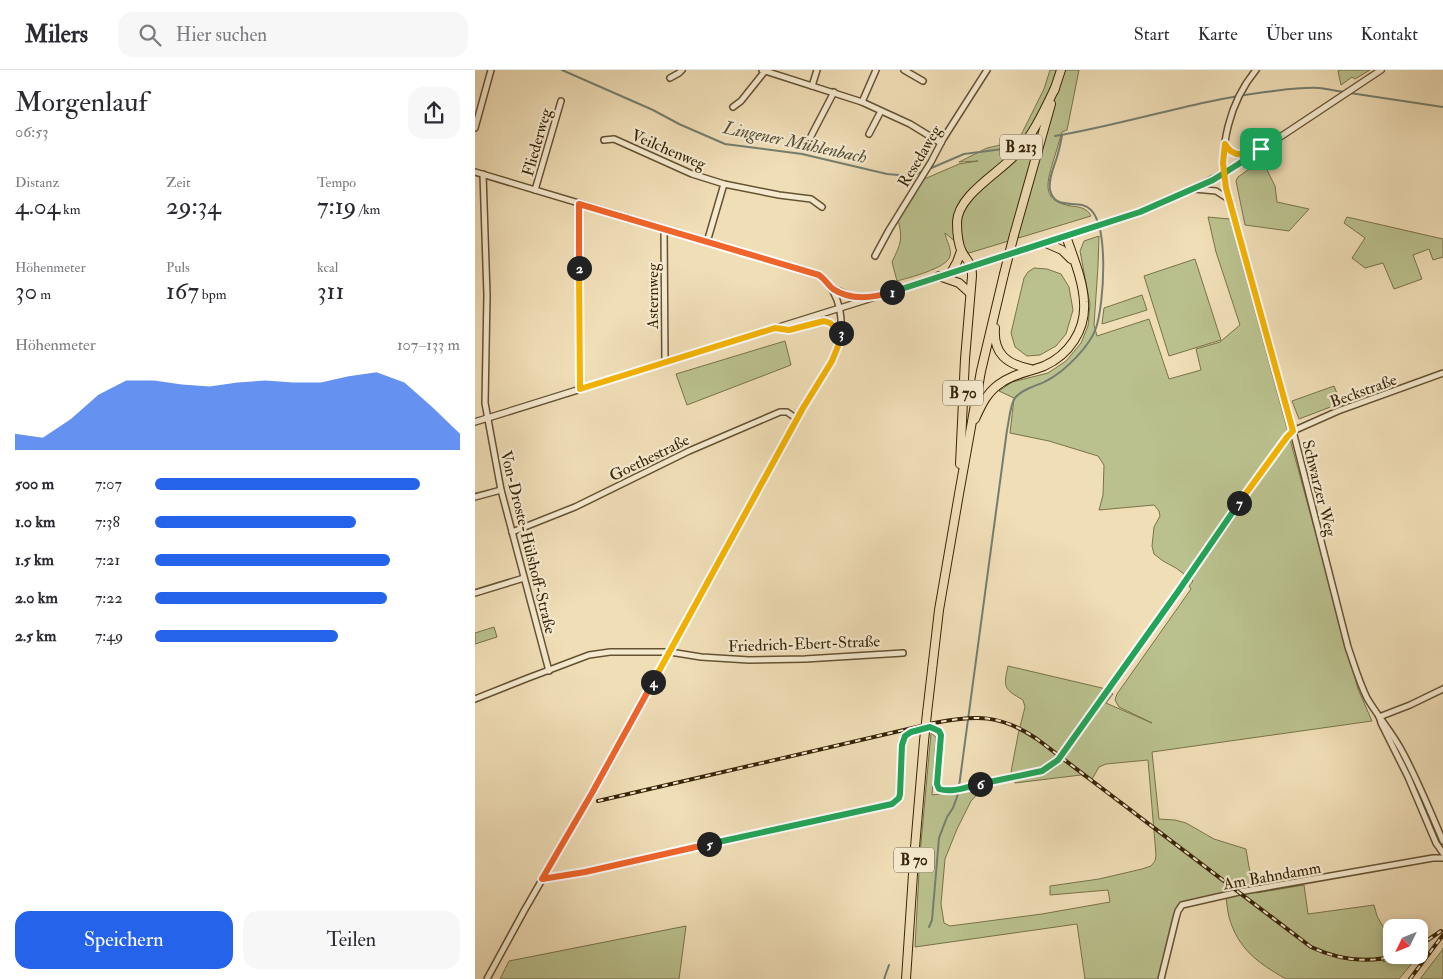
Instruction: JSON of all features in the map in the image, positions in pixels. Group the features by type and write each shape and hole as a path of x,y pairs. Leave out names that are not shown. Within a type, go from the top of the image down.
{"main road":[{"name":"B 70","path":"906,979 927,713 936,635 959,494 981,371 1004,274 1061,70"},
{"name":"B 213","path":"961,251 957,221 959,210 972,193 1016,154 1033,132 1055,88"},
{"path":"970,430 981,405 992,390 1010,378 1057,360 1066,352 1079,332 1084,318 1083,292 1066,236"},
{"path":"1046,243 1062,250 1074,262"},
{"path":"961,251 972,266"},
{"path":"951,273 961,251"},
{"name":"B 70","path":"959,494 972,266"},
{"path":"939,276 959,283 971,293"},
{"path":"998,299 995,336 999,351 1011,363 1032,370"}],"street":[{"path":"475,128 491,70"},
{"path":"669,78 681,70"},
{"path":"733,107 741,102 763,70 862,102 910,124 941,143"},
{"path":"812,86 817,70"},
{"path":"862,102 876,70"},
{"path":"904,70 923,80"},
{"name":"Resedaweg","path":"875,256 941,143 987,70"},
{"name":"Schwarzer Weg","path":"1256,70 1238,99 1231,117 1225,144 1224,173 1230,200 1293,431 1348,647 1367,697 1379,718 1443,853"},
{"path":"475,422 1140,212 1224,173 1381,70"},
{"path":"809,140 834,92"},
{"name":"Fliederweg","path":"535,190 561,101"},
{"path":"869,134 881,111"},
{"name":"Veilchenweg","path":"604,140 614,139 693,174 725,184 779,195 811,199 822,207"},
{"path":"1225,144 1236,155 1243,155 1261,149"},
{"path":"475,172 819,275 832,288 842,319 840,341 832,361 797,419 592,793 487,979"},
{"name":"Von-Droste-Hülshoff-Straße","path":"483,174 487,295 486,418 501,490 549,671"},
{"path":"707,242 725,184"},
{"path":"1193,189 1215,191 1230,200"},
{"path":"579,204 580,389"},
{"name":"Asternweg","path":"664,229 665,362"},
{"path":"832,288 853,297 875,296"},
{"path":"775,328 789,330 824,321 830,323 841,334"},
{"name":"Beckstraße","path":"1293,431 1337,411 1443,373"},
{"name":"Goethestraße","path":"512,532 575,507 689,452 780,412 787,412 797,419"},
{"path":"542,879 585,872 892,804 899,798 900,794 902,745 905,736 911,732 930,727 939,731 941,735 937,784 941,790 955,790 1042,771 1058,760 1244,497 1293,431"},
{"path":"475,497 501,490"},
{"path":"475,593 524,578"},
{"name":"Friedrich-Ebert-Straße","path":"475,699 589,655 610,652 670,652 701,657 749,660 805,659 903,653"},
{"path":"1379,718 1443,689"},
{"name":"Schwarzer Weg","path":"1379,718 1392,733 1403,753 1443,841"},
{"name":"Am Bahndamm","path":"1161,979 1176,918 1182,905 1267,887 1433,858 1443,858"}],"green space":[{"path":"1050,70 1079,70 1067,130 1062,132 1049,178 1049,191 1055,200 1062,204 1083,208 1091,216 969,253 945,233 950,250 948,260 927,272 897,281 892,262 900,241 898,219 922,180 959,164 978,161 959,162 987,148 1018,141 1044,89"},
{"path":"1370,70 1355,79 1352,77 1341,85 1338,71"},
{"path":"1262,160 1275,186 1277,202 1309,209 1289,231 1245,225 1236,181 1238,177"},
{"path":"1208,217 1230,219 1358,689 1372,721 1152,752 1159,819 1186,823 1214,839 1246,849 1256,893 1304,885 1308,914 1374,905 1383,927 1383,964 1412,964 1399,979 1286,979 1258,961 1238,938 1229,917 1225,893 1190,900 1182,904 1161,979 1085,979 1077,924 915,947 920,854 931,733 936,737 932,795 983,788 971,801 945,859 941,904 944,923 950,926 1042,914 1110,902 1108,890 1050,895 1050,886 1099,879 1142,869 1151,866 1155,861 1148,760 1106,764 1099,767 1091,781 1081,775 1015,783 1011,772 1025,707 1023,700 1009,690 1006,679 1008,666 1102,688 1113,694 1106,703 1152,723 1119,707 1115,700 1117,694 1191,589 1189,586 1193,581 1154,554 1152,546 1154,527 1160,516 1159,511 1154,505 1099,510 1103,495 1104,465 1098,456 1049,441 1010,433 1014,398 999,391 1012,382 1048,373 1066,361 1081,343 1088,326 1090,304 1080,251 1084,241 1099,236 1094,325 1097,336 1149,319 1169,379 1201,370 1196,349 1220,342 1240,325 1216,252"},
{"path":"1347,217 1443,239 1443,257 1433,260 1429,249 1413,255 1422,279 1394,289 1383,263 1365,268 1352,258 1365,238 1344,223"},
{"path":"1195,259 1221,340 1169,356 1144,276"},
{"path":"1034,268 1047,269 1061,274 1069,287 1073,310 1066,334 1056,346 1040,355 1027,356 1015,347 1011,333 1024,278"},
{"path":"1142,295 1147,310 1102,324 1104,308"},
{"path":"785,341 791,365 687,405 676,374"},
{"path":"1334,386 1341,403 1299,419 1292,401"},
{"path":"494,627 497,637 475,644 475,633"},
{"path":"686,926 679,979 500,979 509,961"},
{"path":"1443,949 1443,979 1420,979"}],"waterway":[{"name":"Lingener Mühlenbach","path":"562,70 725,144 802,154 887,174 910,176 924,171"},
{"name":"Lingener Mühlenbach","path":"1055,136 1186,107 1265,92 1305,88 1345,92"},
{"name":"Lingener Mühlenbach","path":"1350,93 1443,107"},
{"path":"929,927 932,920 939,838 958,794 1012,404 1015,398 1026,389 1055,376 1069,364 1093,335 1099,317 1103,285 1103,249 1097,219 1086,206 1057,201 1050,190 1051,177 1062,135"},
{"name":"Lingener Mühlenbach","path":"929,169 964,154 1003,149"},
{"path":"884,979 889,965"}],"railway":[{"path":"598,801 934,723 975,718 999,721 1024,731 1037,739 1311,947 1343,958 1365,960 1383,958"},
{"path":"1428,940 1441,931"},
{"path":"1410,979 1443,935"}],"route":[{"path":"1261,149 1237,165 1224,173 1213,180 1140,212 875,296 853,297 846,295 832,288 819,275 579,204 580,389 775,328 789,330 824,321 830,323 841,334 832,361 803,408 603,774 542,879 585,872 892,804 899,798 900,794 902,745 905,736 911,732 930,727 936,728 941,735 937,784 941,790 955,790 1042,771 1058,760 1244,497 1293,431 1226,188 1224,173 1225,144 1236,155 1243,155 1261,149"}]}
